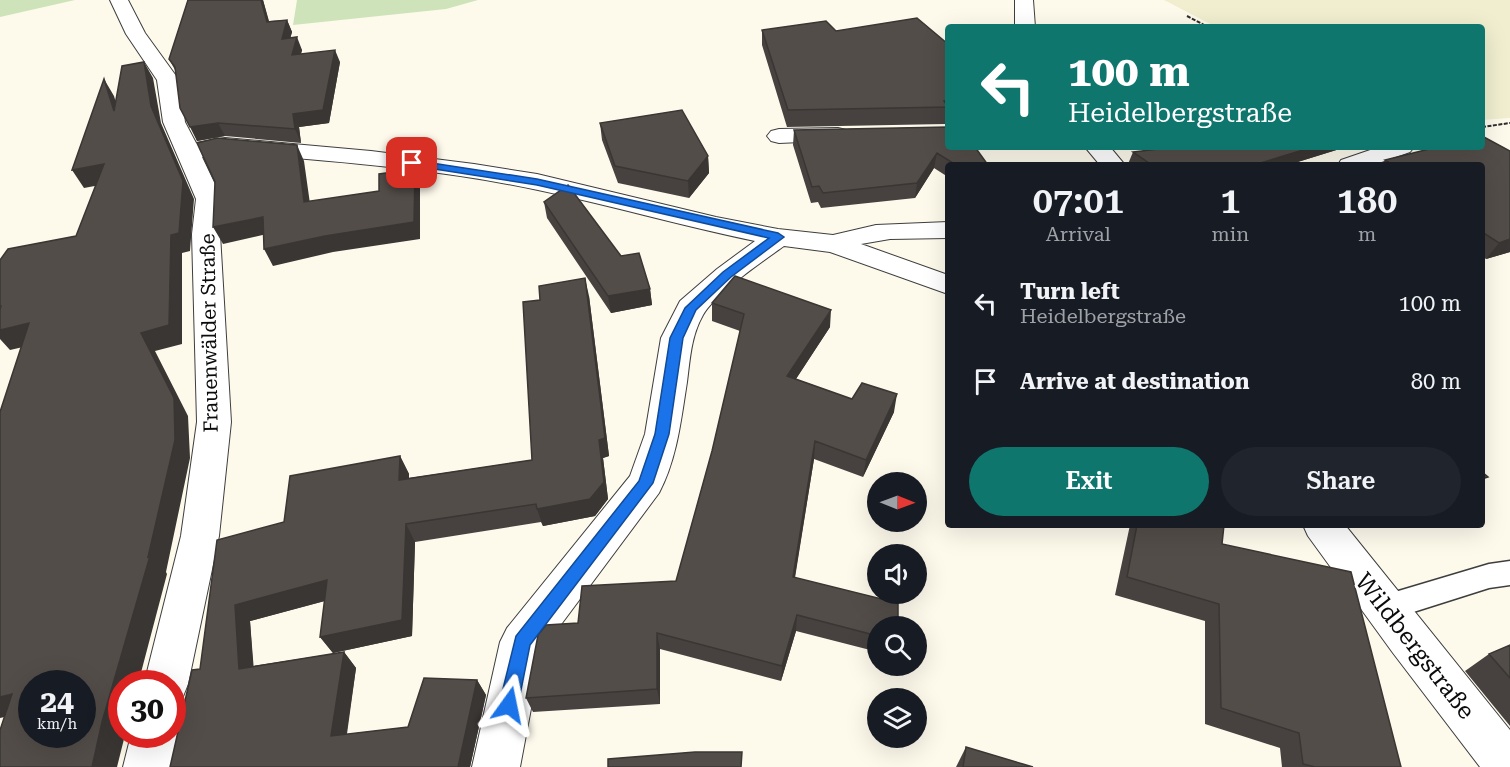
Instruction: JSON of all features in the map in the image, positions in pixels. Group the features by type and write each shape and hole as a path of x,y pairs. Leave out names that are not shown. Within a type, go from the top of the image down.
{"street":[{"name":"Frauenwälder Straße","path":"119,0 136,34 168,80 174,123 209,199 206,234 214,422 200,536 169,670"},
{"path":"1024,0 1025,24"},
{"path":"779,136 858,135"},
{"path":"188,152 225,145 371,158 474,171 537,182 778,237 835,244 945,284"},
{"path":"1100,150 1110,162"},
{"path":"1359,162 1393,150"},
{"path":"835,244 854,235 880,232 945,231"},
{"path":"496,767 522,642 646,483 662,434 677,338 691,308 727,275 778,237"},
{"name":"Wildbergstraße","path":"1324,528 1510,767"},
{"path":"147,767 151,748"}],"lane":[{"path":"1385,608 1489,576 1510,573"}],"path":[{"path":"1187,16 1202,24"},
{"path":"1485,127 1510,123"}],"shaded area":[{"path":"1164,0 1510,0 1510,118 1485,120 1485,24 1210,24"}],"green space":[{"path":"0,0 75,0 0,17"},
{"path":"297,0 478,0 446,9 293,25"}],"building":[{"path":"188,0 261,0 267,22 287,20 282,39 297,37 292,55 335,50 323,110 293,114 295,129 218,123 190,127 180,108 175,67 169,59"},
{"path":"917,18 945,41 945,107 788,110 762,30 826,21 836,31"},
{"path":"144,62 151,106 183,181 179,233 171,235 169,325 141,333 174,398 175,440 148,557 150,556 117,670 108,670 108,701 92,767 0,767 0,730 12,694 0,697 0,412 29,323 0,330 0,260 8,249 76,236 104,164 72,170 104,79 114,111 122,66"},
{"path":"682,110 708,156 688,181 615,166 600,123"},
{"path":"945,127 945,150 977,150 986,162 951,162 937,153 917,183 823,193 819,186 812,187 794,130"},
{"path":"217,138 297,145 304,202 379,191 379,174 415,169 414,222 325,236 264,249 263,217 213,227 215,182 197,143"},
{"path":"1485,138 1510,151 1510,239 1499,243 1485,234 1485,162 1388,162 1385,160 1425,150 1485,150"},
{"path":"1150,150 1303,150 1264,162 1148,162 1133,152"},
{"path":"568,185 621,256 639,253 650,289 608,296 544,202"},
{"path":"735,276 831,310 787,376 852,399 862,383 897,394 866,460 815,441 793,577 867,595 867,604 898,604 898,616 867,616 867,633 797,615 782,666 657,633 657,689 526,698 538,635 546,625 578,623 582,586 676,581 712,451 744,314 712,303"},
{"path":"585,278 605,438 599,440 604,482 590,499 537,509 536,504 406,524 402,620 320,637 327,580 235,605 239,669 344,652 331,736 408,727 424,678 477,680 458,767 170,767 174,748 186,748 186,696 192,670 200,669 217,540 284,522 290,476 400,456 399,480 532,460 523,302 540,300 539,286"},
{"path":"1136,528 1224,528 1222,544 1351,572 1401,767 1315,767 1303,764 1299,733 1221,708 1219,604 1127,577"},
{"path":"1510,645 1510,678 1489,654"},
{"path":"966,747 1033,767 963,767"},
{"path":"695,752 742,752 741,767 608,767 608,759"}],"route":[{"path":"412,163 537,182 716,225 778,237 727,275 691,308 677,338 669,375 662,434 646,483 586,563 522,642 509,705"}]}
